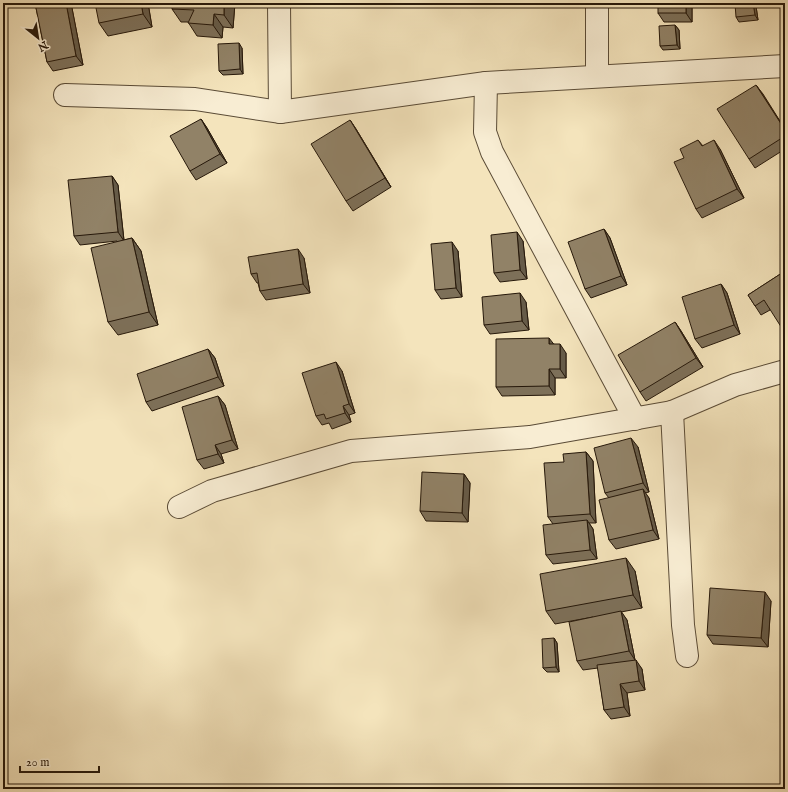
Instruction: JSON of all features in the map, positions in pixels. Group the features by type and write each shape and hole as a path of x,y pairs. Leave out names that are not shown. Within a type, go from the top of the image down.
{"street":[{"path":"279,3 280,112"},
{"path":"597,3 597,75"},
{"path":"65,95 195,99 280,112 486,83 597,75 785,66"},
{"path":"486,83 485,132 492,152 635,419"},
{"path":"179,507 212,491 351,451 530,437 635,419 672,412 735,385 785,371"},
{"path":"672,412 683,625 687,656"}],"building":[{"path":"35,3 66,3 76,56 47,62"},
{"path":"95,3 141,3 143,14 99,23"},
{"path":"172,3 224,3 224,15 214,14 213,25 188,23 194,10 172,9"},
{"path":"658,3 686,3 686,13 658,13"},
{"path":"753,3 755,15 736,17 735,4"},
{"path":"675,25 677,45 660,46 659,26"},
{"path":"239,43 240,69 219,71 218,44"},
{"path":"756,85 785,130 785,136 749,159 717,109"},
{"path":"201,119 220,154 190,171 170,136"},
{"path":"350,120 385,178 346,201 311,144"},
{"path":"698,140 702,146 714,140 737,189 696,209 674,162 684,158 680,149"},
{"path":"112,176 118,232 74,236 68,180"},
{"path":"604,229 621,276 585,289 568,242"},
{"path":"517,232 520,270 494,273 491,235"},
{"path":"132,238 149,312 108,322 91,248"},
{"path":"452,242 456,288 435,290 431,244"},
{"path":"298,249 303,284 260,291 257,273 251,274 248,257"},
{"path":"785,271 785,333 764,300 755,306 748,295"},
{"path":"721,284 734,325 695,339 682,297"},
{"path":"520,293 522,321 484,325 482,297"},
{"path":"675,322 696,358 640,392 618,355"},
{"path":"549,338 549,344 560,344 560,369 549,369 549,386 496,387 496,339"},
{"path":"208,349 218,377 146,402 137,374"},
{"path":"336,362 349,404 343,406 345,413 326,419 324,414 316,416 302,373"},
{"path":"218,396 232,440 215,445 218,454 197,460 182,407"},
{"path":"631,438 643,483 605,493 594,448"},
{"path":"586,452 590,514 548,517 544,463 564,462 563,454"},
{"path":"422,472 464,474 462,513 420,511"},
{"path":"643,489 653,530 609,540 599,500"},
{"path":"587,520 590,550 546,555 543,525"},
{"path":"626,558 633,595 546,611 540,574"},
{"path":"710,588 765,592 761,638 707,635"},
{"path":"621,611 629,651 577,661 569,622"},
{"path":"554,638 556,667 543,668 542,639"},
{"path":"636,660 639,681 620,684 624,707 604,710 597,665"}]}
